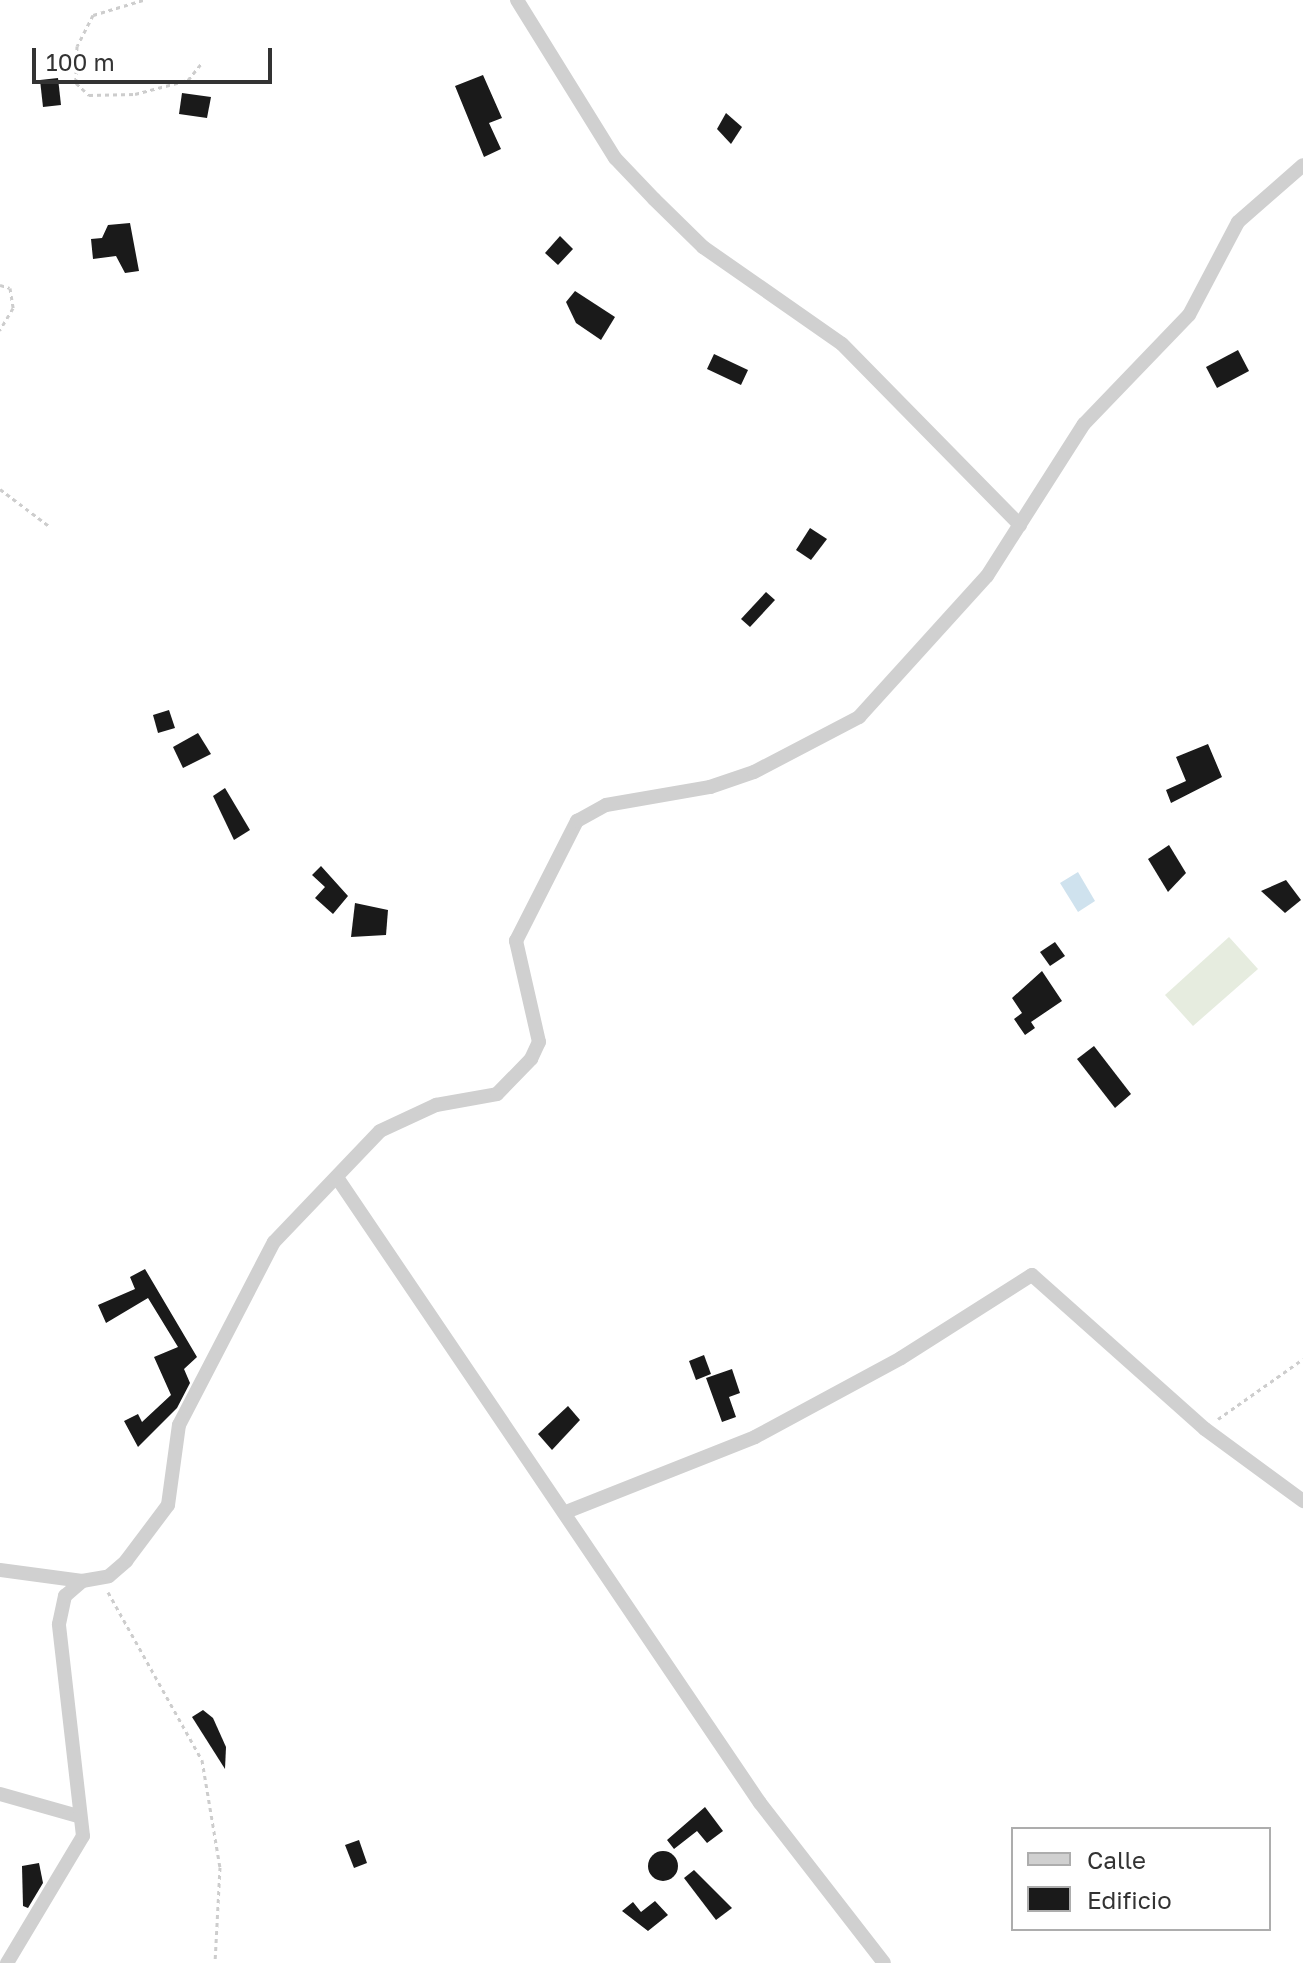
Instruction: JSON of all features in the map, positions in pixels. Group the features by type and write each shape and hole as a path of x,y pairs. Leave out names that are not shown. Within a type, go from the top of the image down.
{"street":[{"path":"517,0 615,158 654,199 703,247 842,344 1020,525"},
{"path":"0,1570 82,1581 100,1578 126,1561 168,1505 179,1425 274,1242 338,1179 380,1131 436,1105 497,1094 531,1059 539,1042 516,941 577,821 606,805 710,787 754,772 859,717 987,576 1084,424 1189,315 1238,222 1303,165"},
{"path":"338,1179 760,1803 884,1963"},
{"path":"566,1512 755,1437 901,1358 1032,1275 1205,1429 1303,1501"},
{"path":"7,1963 78,1853 83,1836 78,1816 59,1624 65,1596 82,1581"},
{"path":"0,1794 78,1816"}],"path":[{"path":"143,0 93,15 77,46 76,83 89,95 135,94 188,80 202,63"},
{"path":"0,285 10,288 13,308 0,330"},
{"path":"0,489 49,526"},
{"path":"1205,1429 1303,1359"},
{"path":"100,1578 202,1760 220,1867 215,1963"}],"shaded area":[{"path":"1229,937 1258,969 1193,1026 1165,995"}],"water":[{"path":"1078,872 1095,901 1078,912 1060,883"}],"building":[{"path":"483,75 502,118 489,123 501,149 484,157 455,86"},
{"path":"58,78 61,105 43,107 40,80"},
{"path":"182,93 211,97 207,118 179,114"},
{"path":"726,113 742,127 731,144 717,129"},
{"path":"130,223 139,271 125,273 116,256 93,259 91,239 102,238 108,225"},
{"path":"560,236 573,249 558,265 545,253"},
{"path":"575,291 615,317 601,340 576,323 566,302"},
{"path":"1238,350 1249,371 1217,388 1206,367"},
{"path":"714,354 748,370 741,385 707,369"},
{"path":"810,528 827,539 811,560 796,550"},
{"path":"766,592 775,600 750,627 741,619"},
{"path":"169,710 175,728 158,733 153,715"},
{"path":"198,733 211,754 183,768 173,747"},
{"path":"1208,744 1222,777 1171,803 1166,790 1186,781 1176,757"},
{"path":"225,788 250,830 234,840 213,796"},
{"path":"1169,845 1186,873 1168,892 1148,859"},
{"path":"321,866 348,896 333,914 315,898 325,887 312,875"},
{"path":"1286,880 1301,900 1285,913 1261,891"},
{"path":"355,903 388,910 386,935 351,937"},
{"path":"1055,942 1065,956 1050,966 1040,952"},
{"path":"1042,971 1062,1001 1031,1022 1035,1028 1025,1035 1014,1019 1022,1013 1012,998"},
{"path":"1094,1046 1131,1094 1115,1108 1077,1059"},
{"path":"145,1269 197,1357 184,1369 190,1383 177,1408 138,1447 124,1421 138,1414 142,1422 171,1395 154,1357 178,1347 148,1298 106,1323 98,1305 135,1289 130,1277"},
{"path":"704,1355 711,1374 696,1380 689,1361"},
{"path":"732,1369 740,1393 729,1397 736,1417 722,1422 706,1378"},
{"path":"568,1406 580,1420 552,1450 538,1434"},
{"path":"203,1710 213,1718 226,1747 225,1769 192,1717"},
{"path":"705,1807 723,1831 707,1843 697,1831 674,1849 667,1840"},
{"path":"359,1840 367,1863 354,1868 345,1845"},
{"path":"663,1851 669,1852 677,1860 677,1872 669,1880 663,1881 657,1880 649,1872 648,1866 649,1860 657,1852"},
{"path":"39,1863 43,1883 28,1908 23,1906 22,1866"},
{"path":"694,1870 732,1908 716,1920 684,1878"},
{"path":"655,1901 668,1915 648,1931 622,1911 633,1902 641,1912"}]}
